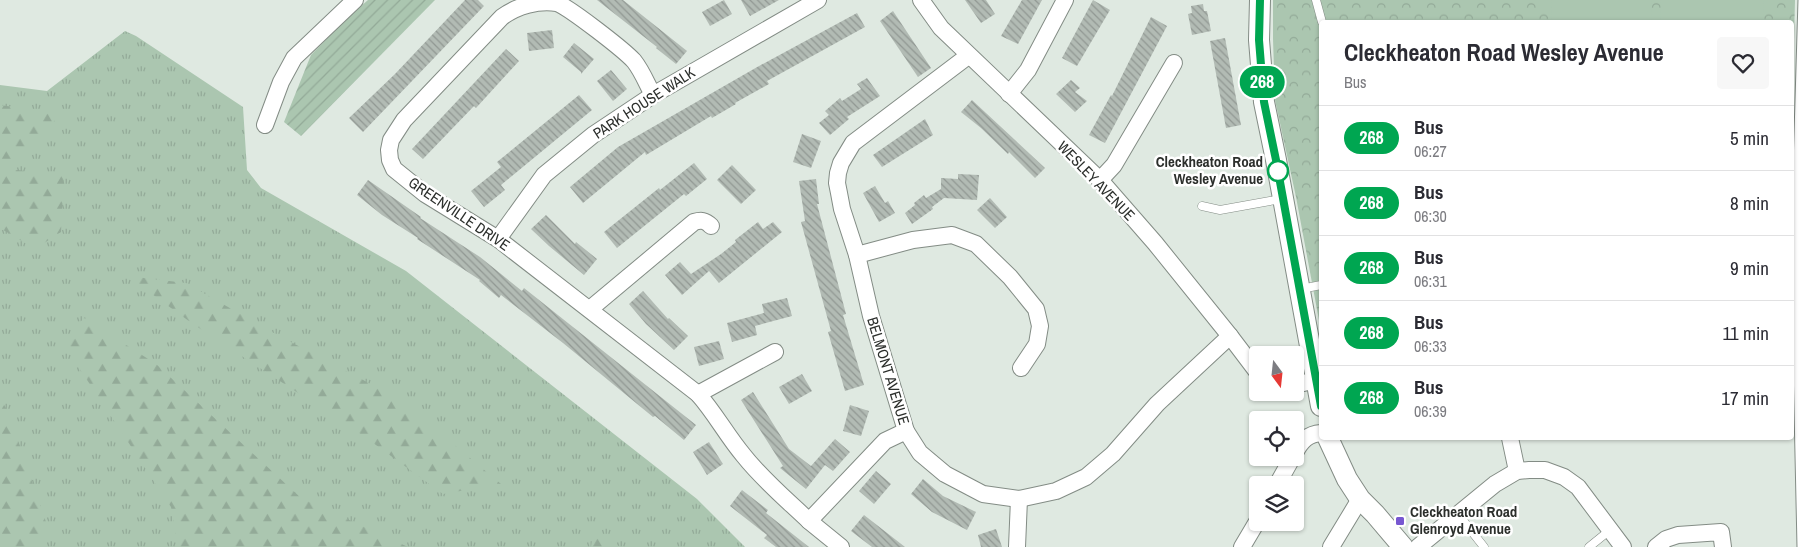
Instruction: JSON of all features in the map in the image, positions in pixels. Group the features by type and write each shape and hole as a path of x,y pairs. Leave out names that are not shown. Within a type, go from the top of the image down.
{"main road":[{"path":"1810,0 1805,188 1810,306 1810,547"}],"street":[{"path":"265,125 280,82 294,58 355,0"},
{"name":"PARK HOUSE WALK","path":"498,238 544,175 594,135 652,95 818,0"},
{"name":"WESLEY AVENUE","path":"921,0 941,28 968,56 1100,180 1155,244 1249,361"},
{"path":"1009,94 1028,70 1064,0"},
{"path":"1260,0 1259,40 1264,102 1319,396"},
{"name":"GREENVILLE DRIVE","path":"652,95 632,59 576,14 556,3 541,2 529,4 514,8 502,17 404,120 391,140 390,160 394,169 425,194 498,238 698,394 713,411 743,455 763,478 809,521 841,547"},
{"name":"BELMONT AVENUE","path":"968,56 853,143 841,163 837,183 842,209 857,255 871,316 906,431 920,453 945,474 983,494 1019,500 1056,491 1086,477 1113,454 1157,404 1230,336"},
{"path":"1100,180 1114,165 1174,63"},
{"path":"590,309 694,222 706,221 711,226"},
{"path":"857,255 913,240 952,235 976,244 1010,277 1036,309 1040,326 1037,344 1021,368"},
{"path":"698,394 775,352"},
{"path":"1304,383 1316,380"},
{"path":"809,521 885,441 906,431"},
{"path":"1304,441 1311,434 1319,433"},
{"path":"1329,440 1347,479 1360,499 1376,514 1403,547"},
{"path":"1510,440 1517,471"},
{"path":"1418,547 1495,484 1517,471 1544,470 1564,477 1578,487 1623,547"},
{"path":"1331,547 1360,499"},
{"path":"1018,547 1019,500"},
{"path":"1242,547 1251,531"},
{"path":"1656,547 1666,539 1678,535 1721,532 1723,547"}],"lane":[{"path":"1316,0 1321,20"},
{"path":"1202,206 1220,210 1283,199"},
{"path":"1300,289 1319,285"},
{"path":"1458,514 1484,547"},
{"path":"1589,547 1610,530"}],"green space":[{"path":"368,0 435,0 301,136 284,122 311,55"},
{"path":"1273,0 1795,0 1794,40 1794,20 1319,20 1319,320 1296,197 1275,100"},
{"path":"1552,0 1652,0 1651,20 1551,20"},
{"path":"1661,0 1764,0 1763,20 1660,20"},
{"path":"125,31 136,36 243,107 247,170 261,188 406,271 697,499 745,547 0,547 0,85 47,91"},
{"path":"0,105 61,114 9,169 64,176 61,232 35,249 0,228"},
{"path":"127,276 186,283 270,331 401,400 501,484 443,494 365,437 193,324"},
{"path":"84,318 156,364 301,498 408,547 178,547 171,507 62,342"},
{"path":"0,397 9,414 47,525 35,547 0,547"},
{"path":"593,534 621,547 591,547"}],"building":[{"path":"465,0 478,0 484,6 363,132 349,118 395,74"},
{"path":"597,0 623,0 687,51 676,64"},
{"path":"724,0 732,14 710,26 702,12"},
{"path":"741,0 779,0 750,16"},
{"path":"965,0 986,0 995,14 981,23"},
{"path":"1022,0 1042,0 1018,44 1001,36"},
{"path":"1093,0 1110,10 1077,66 1062,58"},
{"path":"1203,4 1204,11 1207,11 1211,31 1192,35 1188,14 1192,13 1191,6"},
{"path":"893,11 931,68 918,77 880,21"},
{"path":"857,13 865,27 767,81 769,84 712,118 711,116 646,155 645,152 583,203 570,187 618,147 759,66"},
{"path":"1151,17 1167,26 1105,143 1089,135 1112,96"},
{"path":"552,30 554,48 529,51 527,33"},
{"path":"1225,38 1241,125 1226,128 1210,41"},
{"path":"574,43 594,59 581,74 563,57"},
{"path":"506,49 519,61 476,108 474,106 423,159 412,149"},
{"path":"611,70 627,89 613,101 597,81"},
{"path":"867,78 880,96 847,117 849,119 830,135 819,123 829,115 825,111 840,98 842,101 861,89 857,84"},
{"path":"1071,80 1080,88 1075,92 1087,101 1075,112 1056,94"},
{"path":"579,95 592,110 501,185 505,190 484,207 471,191 501,167 497,162"},
{"path":"972,100 1045,168 1035,178 1009,152 1008,154 961,112"},
{"path":"925,119 933,135 882,167 873,155"},
{"path":"802,134 821,141 811,168 793,162"},
{"path":"694,163 707,179 686,196 684,194 617,248 604,232"},
{"path":"732,165 756,190 741,204 717,180"},
{"path":"958,174 979,175 977,200 944,198 932,207 933,209 912,224 905,213 915,205 914,203 924,195 926,198 941,189 941,178 958,179"},
{"path":"816,179 819,204 817,204 846,314 843,315 864,385 845,391 828,332 831,331 801,222 805,221 799,181"},
{"path":"368,180 420,218 480,257 522,291 524,288 696,425 684,440 501,295 499,298 480,280 382,215 357,195"},
{"path":"875,186 885,203 888,201 895,213 879,222 863,193"},
{"path":"990,198 1007,217 995,228 977,210"},
{"path":"546,215 575,244 576,242 597,259 584,275 531,229"},
{"path":"758,222 763,229 773,222 782,232 719,283 709,271 682,295 665,275 680,262 691,274 721,254"},
{"path":"643,291 668,319 688,336 674,350 646,324 629,304"},
{"path":"787,298 792,316 755,326 757,335 732,342 727,323 764,313 762,304"},
{"path":"719,341 724,359 699,366 694,347"},
{"path":"802,374 812,391 789,404 779,387"},
{"path":"753,392 789,449 811,466 835,439 850,452 833,471 825,465 806,489 780,468 783,466 741,400"},
{"path":"850,405 869,411 861,436 843,431"},
{"path":"709,442 723,464 707,475 693,452"},
{"path":"876,471 891,484 874,504 859,491"},
{"path":"923,479 943,496 976,512 967,530 932,512 911,494"},
{"path":"742,490 768,510 766,513 809,547 776,547 764,538 767,535 730,506"},
{"path":"864,515 905,547 872,547 851,531"},
{"path":"996,529 1002,547 981,547 978,535"}],"bus line":[{"name":"268","path":"1260,0 1259,40 1264,102 1319,395"}],"place":[{"name":"Cleckheaton Road Wesley Avenue","path":"1278,171"},
{"name":"Cleckheaton Road Glenroyd Avenue","path":"1400,521"}]}
